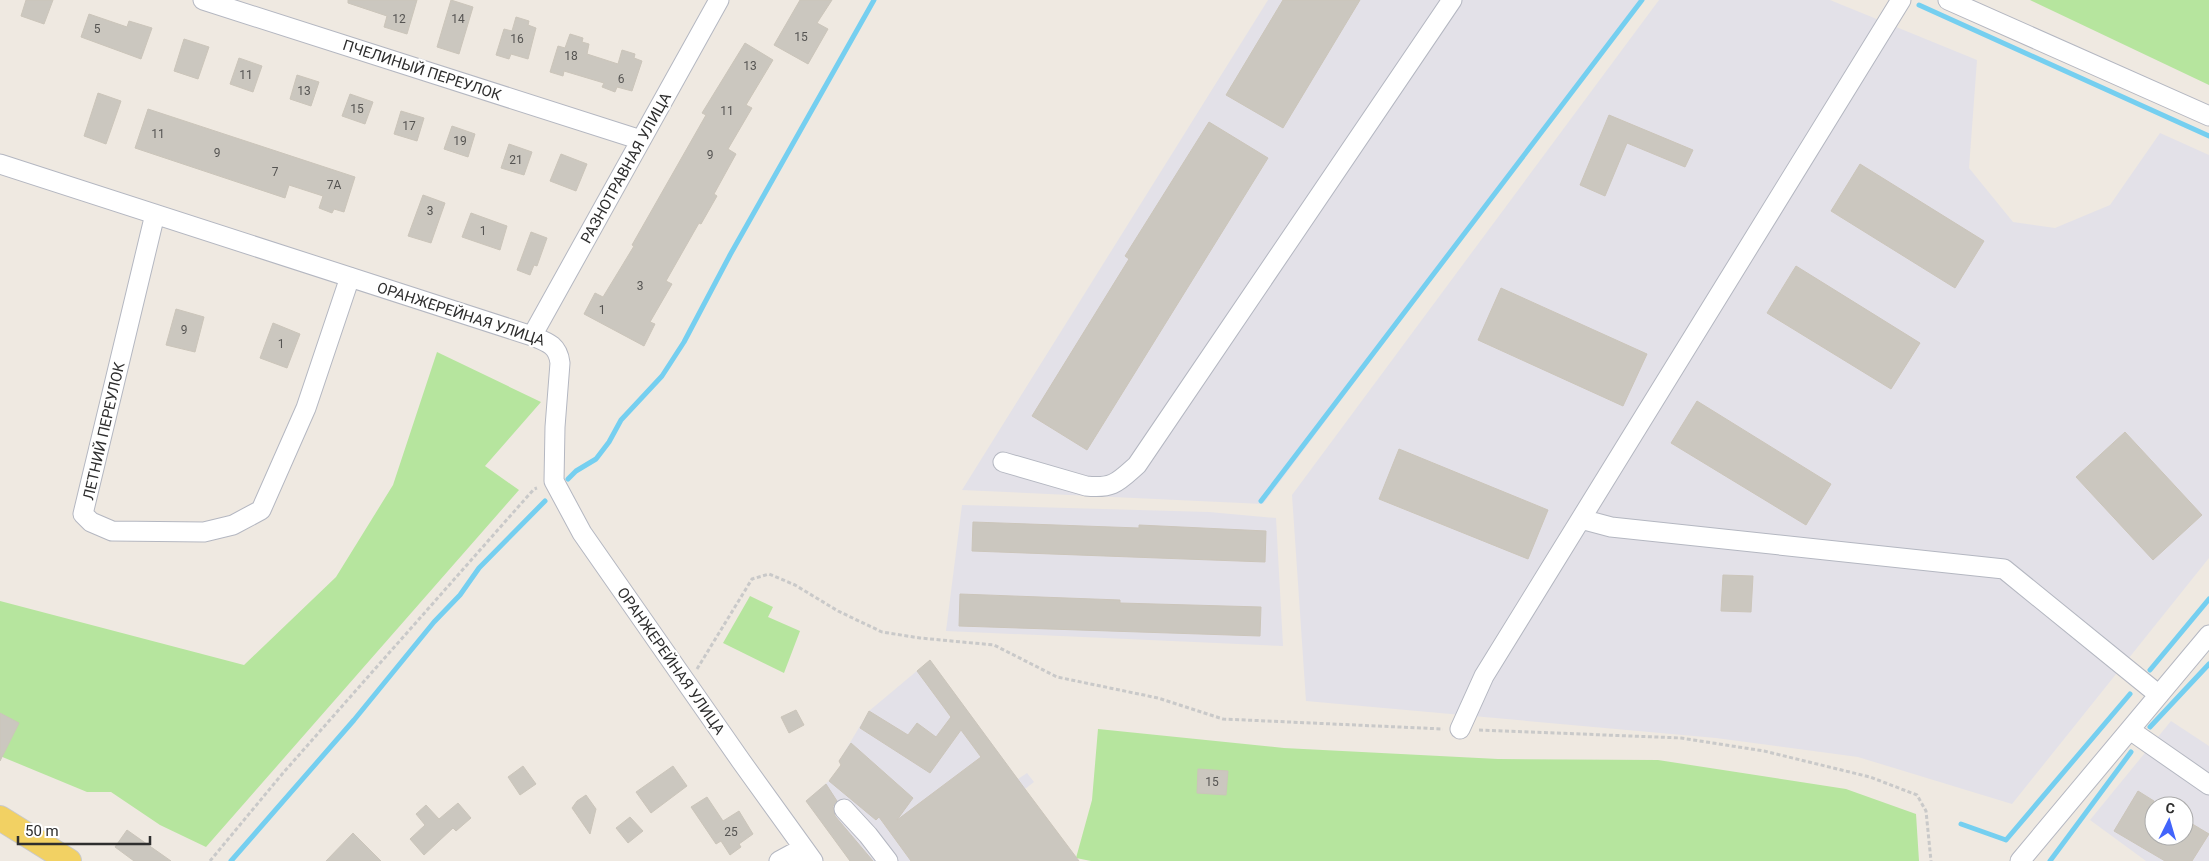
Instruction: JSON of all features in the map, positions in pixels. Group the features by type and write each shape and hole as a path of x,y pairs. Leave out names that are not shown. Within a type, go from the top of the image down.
{"main road":[{"path":"0,818 68,861"}],"street":[{"name":"ПЧЕЛИНЫЙ ПЕРЕУЛОК","path":"203,0 641,140"},
{"name":"РАЗНОТРАВНАЯ УЛИЦА","path":"532,336 720,0"},
{"path":"1003,462 1086,486 1100,488 1113,486 1137,465 1452,0"},
{"path":"1460,729 1484,676 1901,0"},
{"path":"1948,0 2209,116"},
{"name":"ОРАНЖЕРЕЙНАЯ УЛИЦА","path":"0,164 552,344 559,353 560,363 554,427 554,481 582,533 687,685 808,854"},
{"name":"ЛЕТНИЙ ПЕРЕУЛОК","path":"155,214 84,514 92,522 112,531 204,532 233,525 261,510 306,408 350,277"},
{"path":"1581,519 1611,527 2004,569 2159,696"},
{"path":"2020,861 2209,635"},
{"path":"2130,730 2209,785"},
{"path":"844,809 868,835 888,861"},
{"path":"779,861 808,854"}],"path":[{"path":"210,861 283,773 534,489 554,481"},
{"path":"687,685 752,579 769,574 795,585 838,611 882,632 920,638 994,645 1056,677 1158,698 1223,719 1680,738 1764,751 1870,777 1917,794 1926,811 1931,861"}],"shaded area":[{"path":"1268,0 1642,0 1263,504 962,490"},
{"path":"1659,0 1830,0 1977,60 1969,168 2013,222 2055,228 2110,205 2160,133 2209,155 2209,558 2012,804 1858,757 1716,738 1306,701 1292,495"},
{"path":"962,505 1209,512 1276,518 1283,646 946,631"},
{"path":"930,660 1018,779 1027,773 1034,782 1025,789 1076,858 1076,861 850,861 806,801 830,780 841,766 839,761 869,711"},
{"path":"2171,721 2209,746 2209,861 2146,861 2090,820"}],"green space":[{"path":"2030,0 2209,0 2209,85"},
{"path":"437,352 541,402 485,466 519,490 206,847 160,825 111,792 87,792 0,756 0,601 244,665 336,577 393,485"},
{"path":"750,596 773,607 768,617 800,631 784,673 723,643"},
{"path":"1098,729 1284,748 1498,759 1658,760 1846,789 1916,814 1919,861 1091,861 1076,858 1092,800"}],"building":[{"path":"26,0 53,0 44,24 21,16"},
{"path":"348,0 417,0 407,34 384,27 387,16 348,3"},
{"path":"451,0 473,7 459,54 437,47"},
{"path":"800,0 832,0 817,23 828,29 808,64 774,45"},
{"path":"1283,0 1360,0 1283,128 1226,95"},
{"path":"89,14 127,27 129,21 152,28 141,59 81,37"},
{"path":"516,17 529,21 528,25 536,28 528,59 511,54 509,59 496,55 504,29 512,31"},
{"path":"570,34 583,38 582,42 589,44 587,54 618,64 622,50 635,54 634,58 642,61 632,91 617,87 615,92 602,87 604,83 564,71 563,76 550,72 558,46 565,48"},
{"path":"184,39 209,47 198,79 174,71"},
{"path":"745,43 773,60 746,105 752,108 728,149 736,154 714,194 717,196 701,224 699,223 666,281 672,284 650,322 655,324 644,346 584,314 595,293 603,297 634,246 632,245 706,115 702,113"},
{"path":"239,58 262,66 253,92 230,84"},
{"path":"297,75 319,82 311,106 290,99"},
{"path":"98,93 121,101 106,144 84,136"},
{"path":"350,94 373,102 365,124 342,116"},
{"path":"148,109 355,177 344,212 334,209 332,213 319,208 323,196 289,185 285,198 135,148"},
{"path":"401,111 424,118 417,141 394,134"},
{"path":"1609,115 1693,150 1685,167 1627,143 1605,196 1580,185"},
{"path":"1209,122 1268,158 1087,450 1032,416 1129,259 1125,256"},
{"path":"452,126 475,134 468,157 444,149"},
{"path":"509,144 532,152 524,175 501,168"},
{"path":"561,154 587,164 576,191 550,181"},
{"path":"1860,164 1984,241 1955,288 1831,211"},
{"path":"423,195 445,203 431,243 408,236"},
{"path":"471,213 507,226 500,250 462,237"},
{"path":"531,232 547,238 537,266 534,265 530,275 517,270"},
{"path":"1796,266 1920,343 1891,389 1767,313"},
{"path":"1501,288 1647,354 1623,406 1478,340"},
{"path":"176,309 204,317 195,352 166,345"},
{"path":"273,323 300,334 287,368 260,358"},
{"path":"1697,401 1831,484 1806,525 1671,443"},
{"path":"2125,432 2202,515 2153,560 2076,477"},
{"path":"1399,449 1548,510 1528,559 1379,499"},
{"path":"973,522 1139,528 1139,525 1266,531 1265,562 972,551"},
{"path":"1723,575 1753,576 1751,612 1721,611"},
{"path":"960,594 1120,600 1120,603 1261,607 1260,636 959,626"},
{"path":"930,660 1079,861 911,861 879,817 876,820 829,781 841,765 839,761 851,743 913,798 897,820 981,757 961,730 930,773 860,728 869,711 908,735 917,723 936,737 951,717 917,671"},
{"path":"796,710 804,725 789,733 781,717"},
{"path":"0,713 19,723 0,761"},
{"path":"523,766 536,784 520,795 508,777"},
{"path":"673,766 687,786 651,813 636,792"},
{"path":"1198,769 1228,771 1226,795 1197,793"},
{"path":"826,784 837,801 833,806 835,816 873,861 850,861 806,801"},
{"path":"2138,791 2146,796 2144,796 2144,846 2194,846 2194,825 2209,834 2192,861 2165,861 2114,831"},
{"path":"586,795 596,809 590,834 572,808 577,801"},
{"path":"707,797 723,821 739,811 753,834 739,844 741,847 730,855 721,841 716,844 691,807"},
{"path":"458,803 471,818 456,831 453,828 424,855 410,839 425,825 416,814 426,805 439,819"},
{"path":"630,817 643,831 628,843 616,828"},
{"path":"127,830 171,861 134,861 115,847"},
{"path":"353,833 381,861 326,861"}],"waterway":[{"path":"568,479 576,471 596,459 609,442 621,420 662,376 684,342 730,255 874,0"},
{"path":"1261,501 1642,0"},
{"path":"1919,5 2209,136"},
{"path":"231,861 354,720 434,622 460,595 479,568 545,501"},
{"path":"2150,670 2209,599"},
{"path":"2150,727 2209,664"},
{"path":"1961,824 2006,840 2130,694"},
{"path":"2050,861 2131,752"}]}
